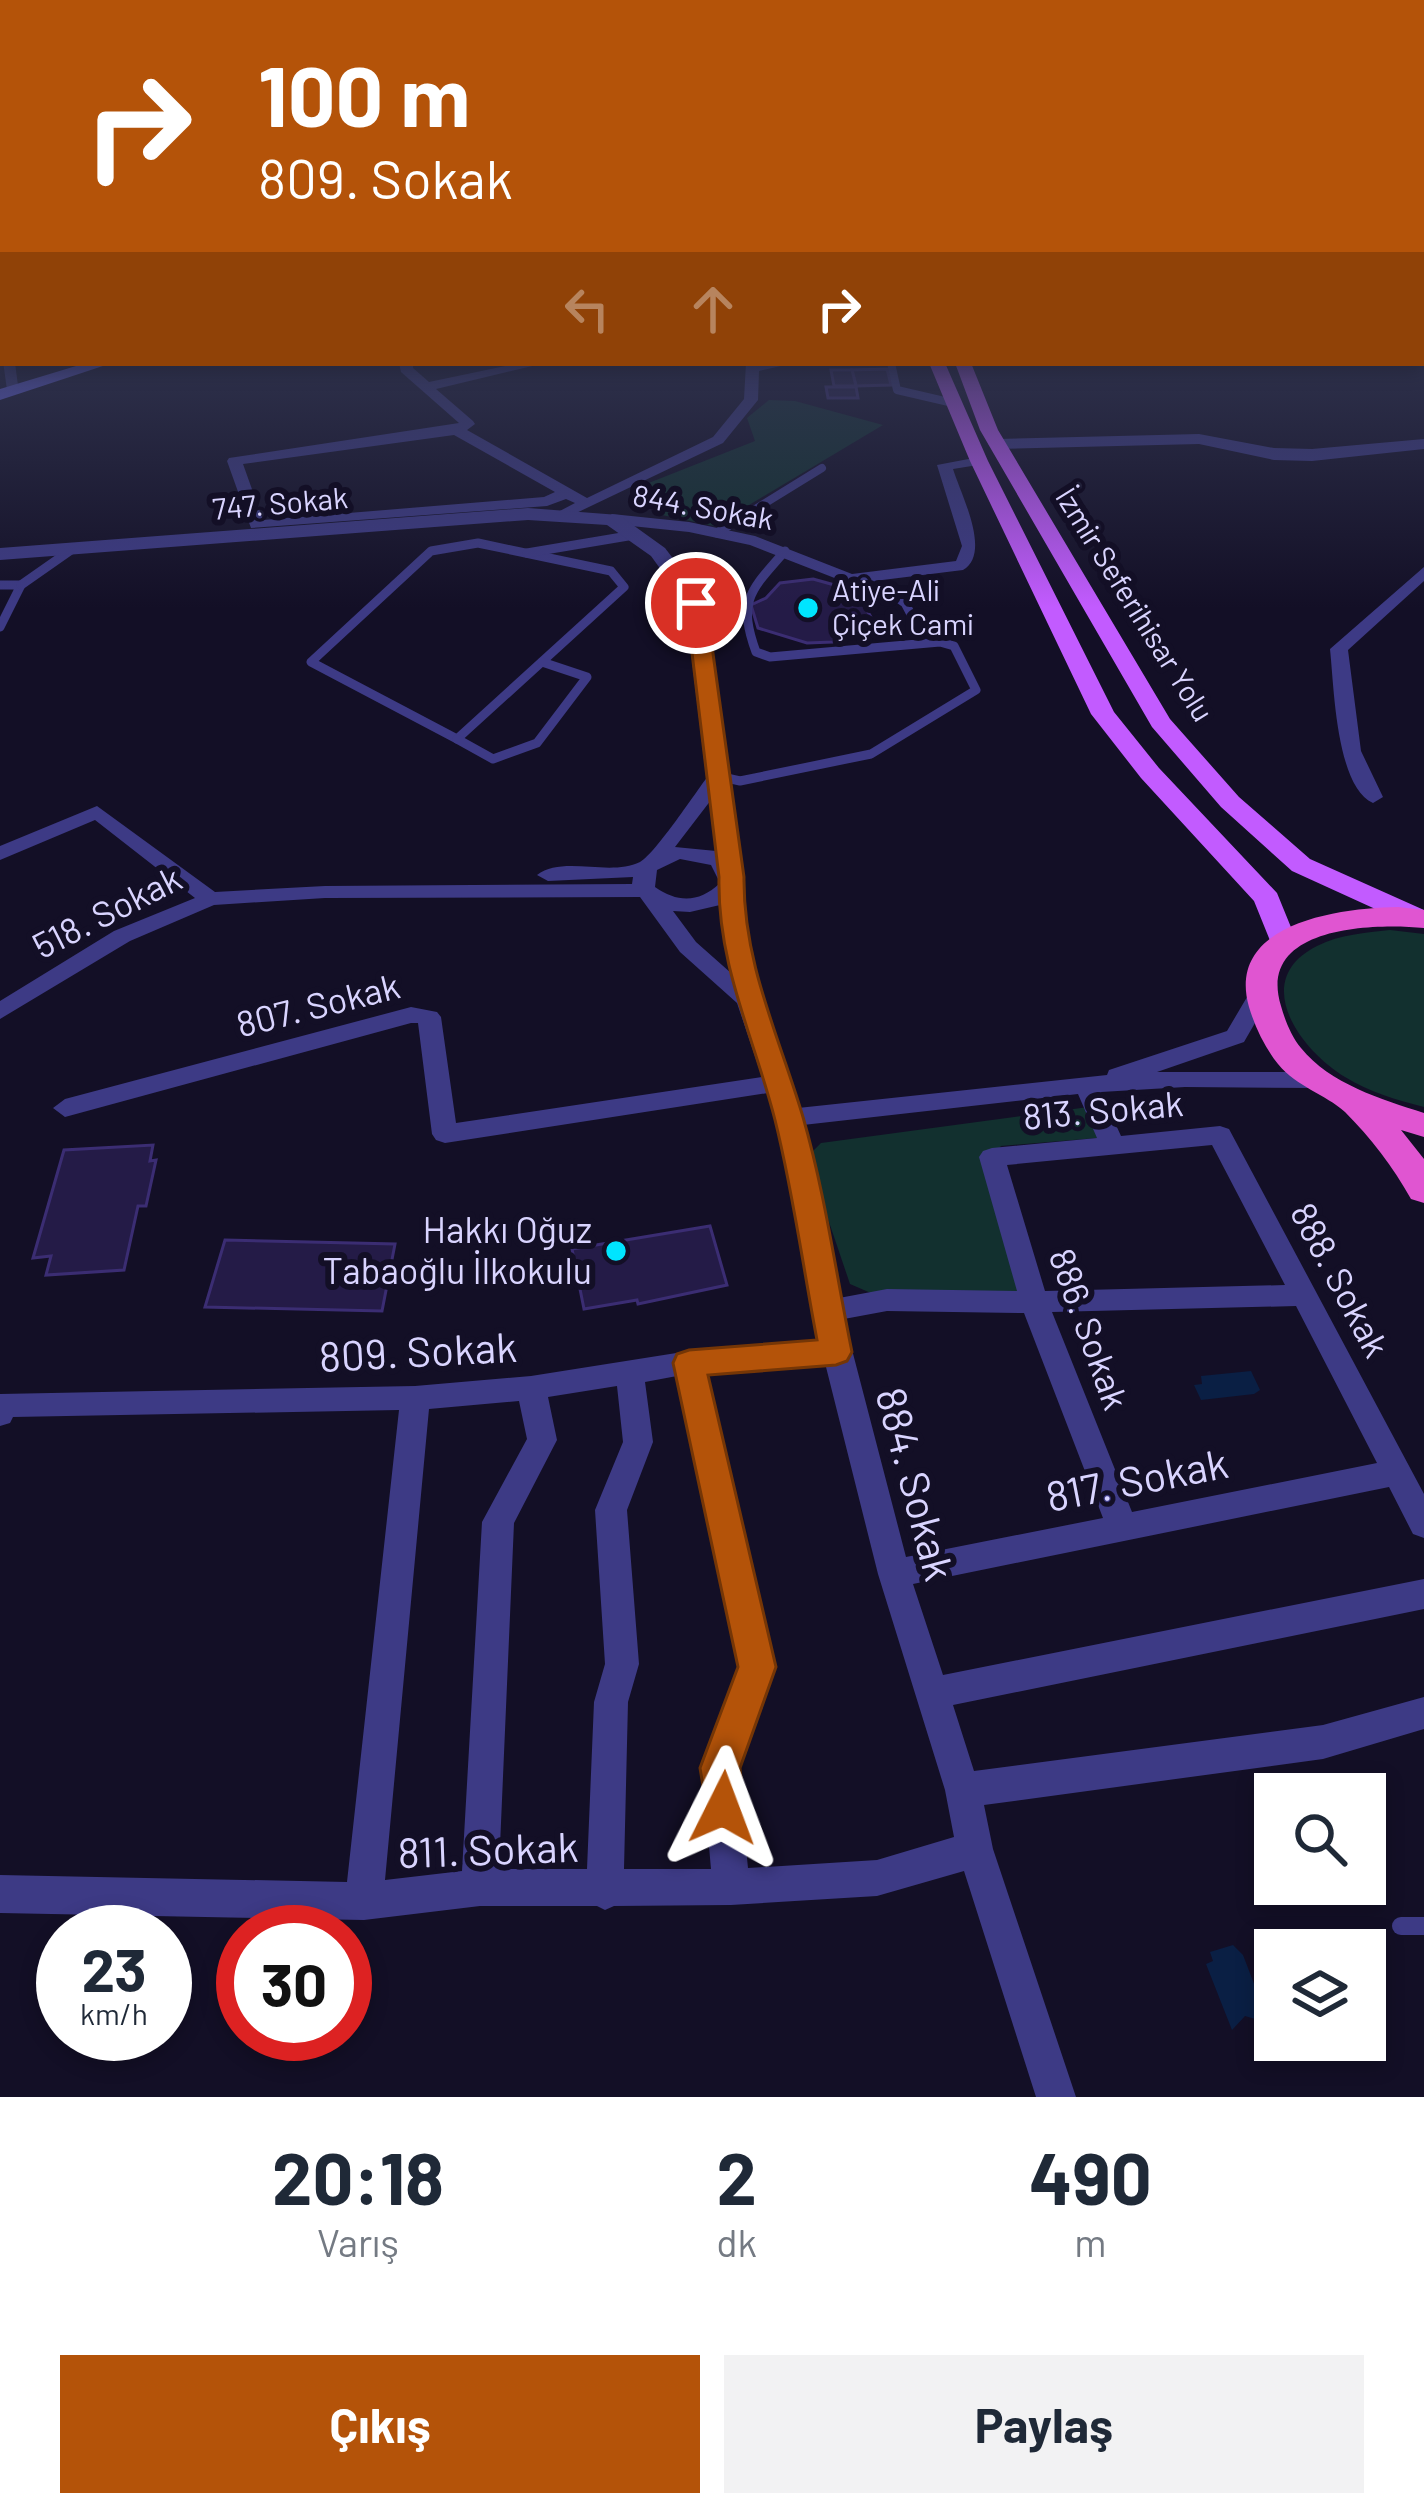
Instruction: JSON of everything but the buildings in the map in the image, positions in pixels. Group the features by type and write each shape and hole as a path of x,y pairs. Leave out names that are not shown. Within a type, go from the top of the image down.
{"highway":[{"path":"1420,918 1364,915 1318,924 1283,942 1263,967 1258,997 1288,1056 1357,1105 1406,1158 1424,1190"},
{"path":"1357,1105 1424,1125"}],"main road":[{"name":"İzmir Seferihisar Yolu","path":"959,413 1160,722 1230,802 1300,865 1420,918"},
{"name":"İzmir Seferihisar Yolu","path":"977,413 988,453 1102,714 1267,899 1283,942"}],"street":[{"path":"455,413 468,424 456,430 564,504"},
{"name":"844. Sokak","path":"456,430 234,461 256,525 547,501 587,504 718,440 740,413"},
{"path":"860,578 963,565 970,546 944,465 988,453 1199,439 1274,454 1312,455 1424,444"},
{"name":"884. Sokak","path":"564,504 612,519 658,552 696,603 731,916 748,1000 789,1118 836,1352 894,1574 963,1790 975,1849 1056,2097"},
{"name":"747. Sokak","path":"0,554 564,504"},
{"name":"844. Sokak","path":"612,519 717,533 860,578"},
{"path":"1373,797 1351,751 1339,649 1424,572"},
{"path":"650,878 718,776"},
{"path":"0,854 97,812 210,899"},
{"path":"696,853 710,856 730,877 705,904 676,905 650,878 696,853"},
{"path":"650,878 688,947 748,1000"},
{"name":"518. Sokak","path":"0,1011 122,936 210,899 650,878"},
{"path":"1088,1087 1236,1036 1258,997"},
{"name":"807. Sokak","path":"65,1108 411,1016 429,1017 445,1134 776,1083"},
{"path":"789,1118 1088,1087 1250,1076 1317,1080"},
{"path":"1088,1087 1112,1144"},
{"name":"813. Sokak","path":"992,1157 1220,1135"},
{"name":"888. Sokak","path":"1220,1135 1424,1525"},
{"name":"886. Sokak","path":"992,1157 1034,1303 1121,1524"},
{"path":"827,1312 887,1300 1034,1303 1304,1295"},
{"name":"809. Sokak","path":"1,1409 415,1398 531,1388 689,1363 836,1352"},
{"path":"689,1363 757,1667 720,1768 731,1887"},
{"path":"605,1891 611,1702 622,1664 611,1510 638,1442 630,1375"},
{"path":"480,1888 499,1522 542,1440 531,1388"},
{"path":"364,1901 415,1398"},
{"name":"817. Sokak","path":"894,1574 1121,1524 1397,1472"},
{"path":"932,1693 1424,1594"},
{"path":"963,1790 1323,1742 1424,1713"},
{"name":"811. Sokak","path":"0,1894 364,1901 480,1888 731,1887 877,1878 975,1849"}],"lane":[{"path":"717,533 822,469"},
{"path":"527,554 634,535"},
{"path":"458,739 623,587 611,571 478,543 431,551 311,662 493,759 537,743 587,676 542,662"},
{"path":"0,627 21,585 71,550"},
{"path":"718,776 740,781 871,754 976,690 954,646 925,641 770,658 756,652 742,619 744,602 785,551"},
{"path":"860,578 903,596 925,641"},
{"path":"0,585 21,585"},
{"path":"1401,1926 1424,1926"}],"green space":[{"path":"753,413 838,413 883,425 714,526 662,515 665,497 641,486 755,441 747,418"},
{"path":"1390,930 1424,934 1424,1107 1364,1087 1328,1065 1298,1033 1284,995 1286,977 1297,960 1317,946 1344,936"},
{"path":"1096,1106 1109,1137 1001,1146 992,1157 1034,1302 887,1300 850,1284 807,1157 821,1143"}],"water":[{"path":"1251,1371 1260,1390 1254,1394 1201,1400 1194,1385 1202,1384 1201,1376"},
{"path":"1233,1945 1243,1955 1254,1984 1254,2019 1245,2016 1232,2030 1206,1964 1213,1961 1210,1952"}],"place":[{"name":"Atiye-Ali Çiçek Cami","path":"808,608"},
{"name":"Hakkı Oğuz Tabaoğlu İlkokulu","path":"616,1251"}],"route":[{"path":"696,603 731,877 731,916 748,1000 789,1118 836,1352 689,1363 757,1667 720,1768 723,1808"}]}
